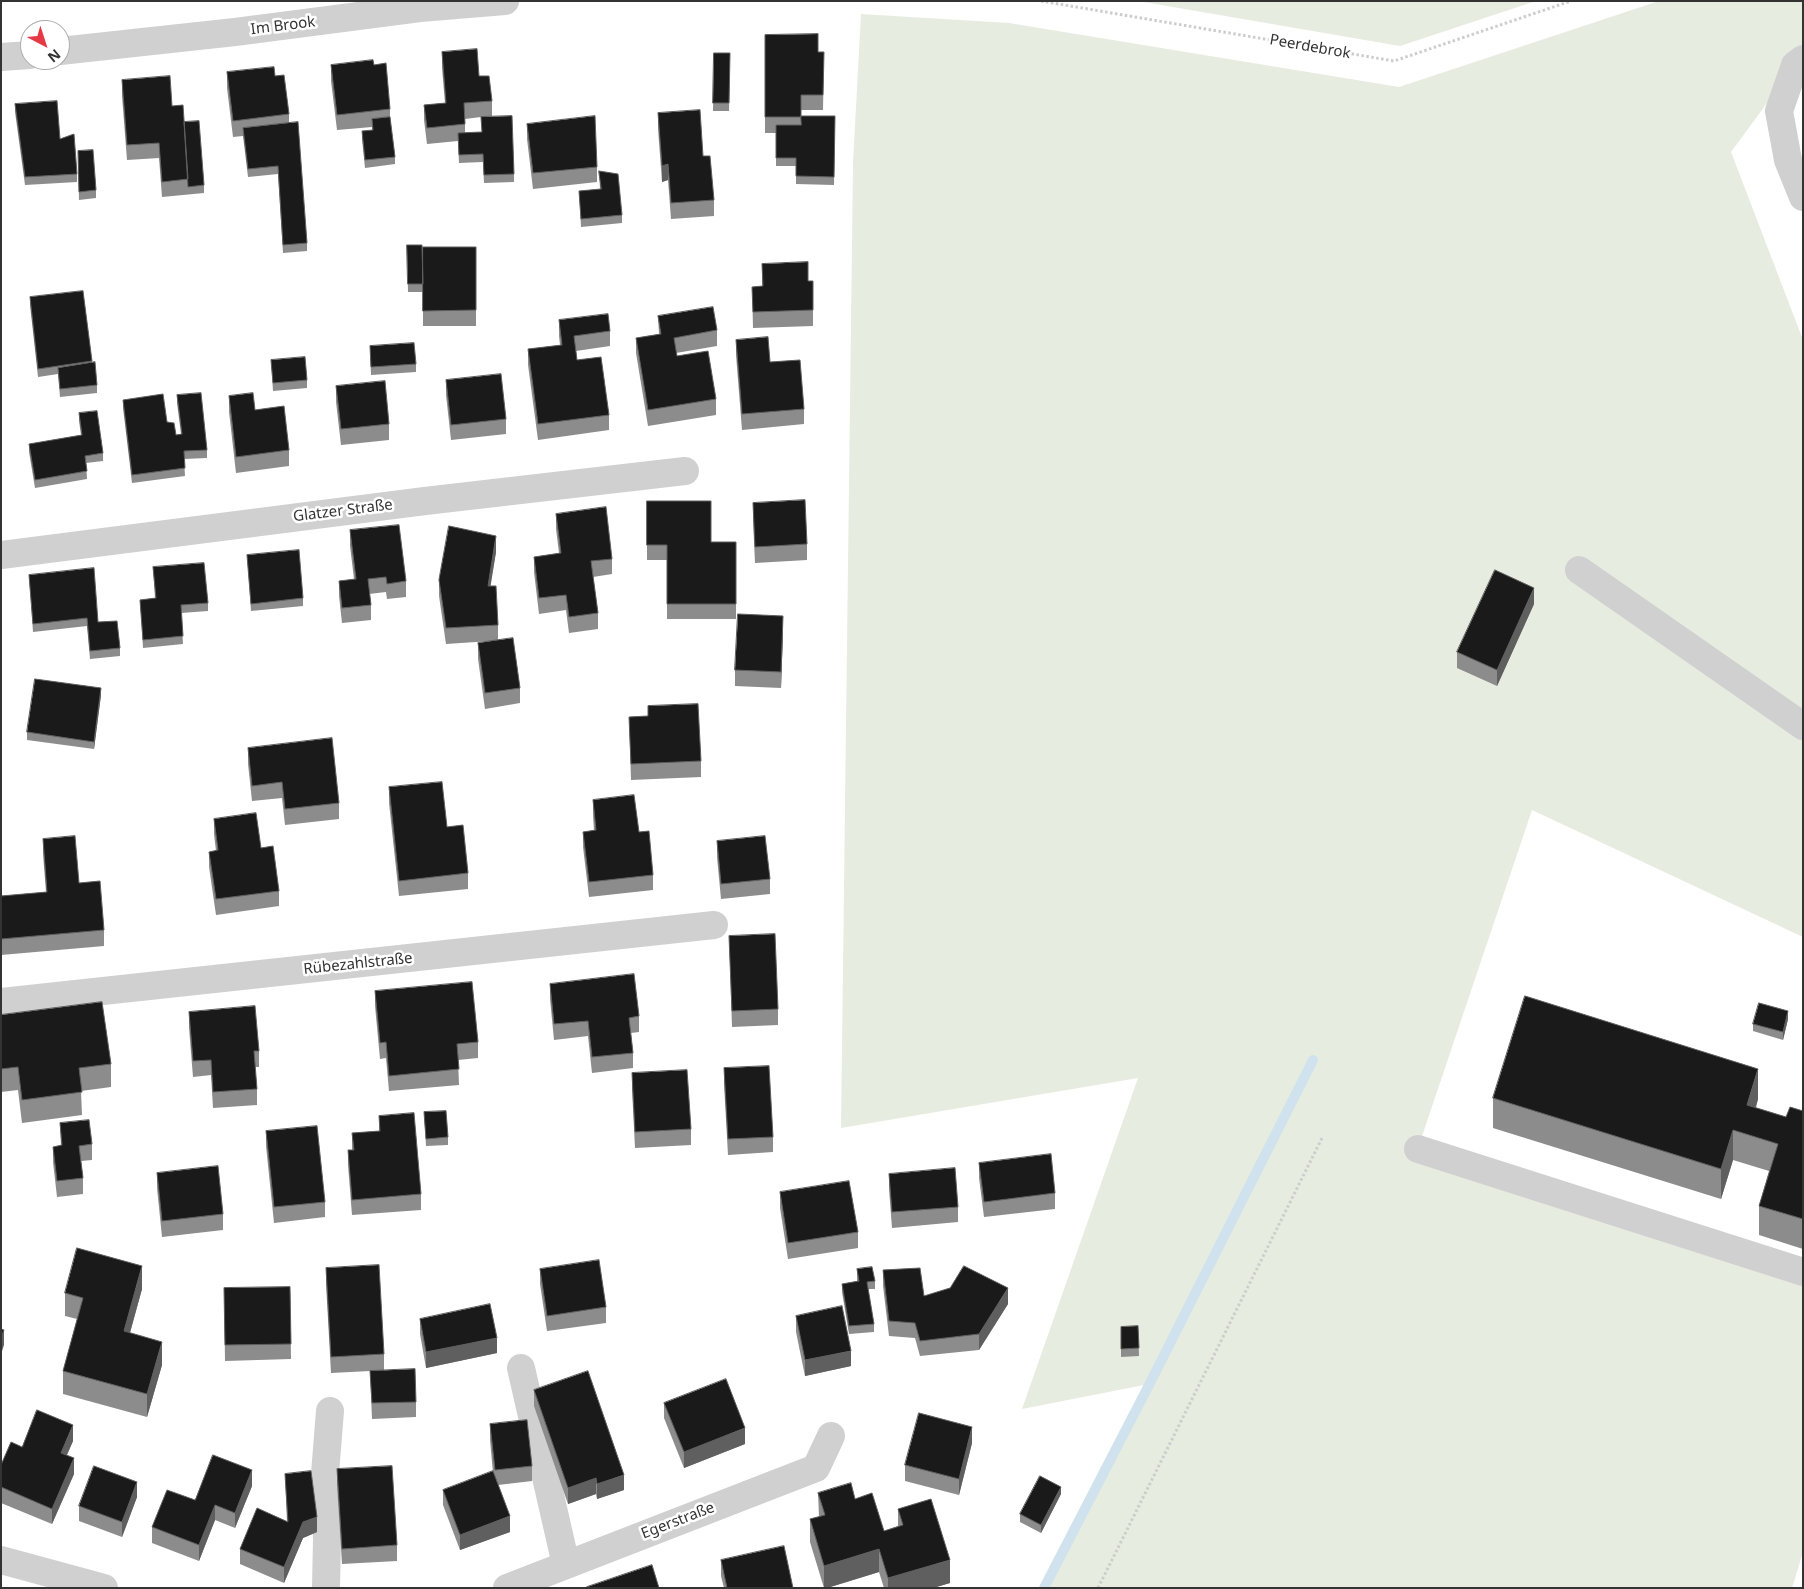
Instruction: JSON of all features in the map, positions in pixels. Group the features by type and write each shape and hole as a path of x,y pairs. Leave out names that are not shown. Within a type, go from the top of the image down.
{"street":[{"name":"Im Brook","path":"70,50 235,32 420,8 506,1"},
{"path":"1,57 20,56"},
{"path":"1803,59 1796,65 1779,112 1788,160 1803,197"},
{"name":"Glatzer Straße","path":"1,555 425,501 684,471"},
{"path":"1579,570 1803,726"},
{"name":"Rübezahlstraße","path":"1,1002 714,926"},
{"path":"1418,1149 1803,1272"},
{"path":"521,1368 566,1565"},
{"path":"326,1588 327,1539 324,1486 330,1411"},
{"name":"Egerstraße","path":"507,1588 816,1468 831,1436"},
{"path":"1,1560 104,1588"}],"path":[{"name":"Peerdebrok","path":"1040,1 1394,61 1571,1"},
{"path":"1098,1588 1323,1136"}],"shaded area":[{"path":"1138,1 1536,1 1400,46"},
{"path":"1659,1 1803,1 1803,61 1795,65 1731,152 1803,340 1803,937 1532,810 1418,1148 1803,1272 1803,1552 1792,1588 1044,1588 1149,1384 1022,1409 1138,1078 841,1128 853,163 861,14 1009,23 1399,87"}],"building":[{"path":"818,34 818,52 824,52 823,95 801,95 801,117 765,117 765,35"},
{"path":"477,49 479,76 489,76 492,101 464,103 465,124 427,128 424,105 446,103 442,52"},
{"path":"714,53 730,53 729,103 713,103"},
{"path":"373,60 374,65 386,63 390,109 337,115 331,65"},
{"path":"274,67 275,76 284,75 289,114 233,121 227,72"},
{"path":"170,76 172,106 183,105 188,179 162,182 159,143 127,145 122,80"},
{"path":"57,101 60,139 74,134 77,174 25,177 15,104"},
{"path":"700,110 703,156 710,156 714,200 671,203 668,164 662,166 658,113"},
{"path":"512,116 514,174 484,175 483,154 459,155 458,133 482,132 481,117"},
{"path":"595,116 597,167 533,173 527,124"},
{"path":"801,116 835,116 834,177 796,176 796,158 776,158 776,125 801,125"},
{"path":"390,117 395,157 365,160 362,131 373,130 372,119"},
{"path":"199,121 204,185 188,187 184,122"},
{"path":"298,122 307,243 283,245 278,166 248,169 243,128"},
{"path":"93,150 96,190 79,192 78,151"},
{"path":"599,171 618,174 622,215 581,219 579,191 601,189"},
{"path":"407,245 422,245 423,284 408,284"},
{"path":"423,247 476,247 476,310 423,311"},
{"path":"808,262 808,281 813,281 813,310 753,312 752,287 763,286 762,264"},
{"path":"83,291 92,361 38,369 30,297"},
{"path":"713,307 717,330 674,338 677,356 708,351 716,399 648,410 636,338 661,334 658,316"},
{"path":"608,314 610,331 574,336 577,360 601,357 609,415 538,424 528,349 562,345 559,320"},
{"path":"768,337 770,362 800,360 804,409 742,414 736,340"},
{"path":"414,343 416,364 371,367 370,346"},
{"path":"305,357 307,380 273,383 271,360"},
{"path":"95,362 97,385 60,389 58,368"},
{"path":"501,374 506,419 451,425 446,380"},
{"path":"385,381 389,424 341,429 336,386"},
{"path":"201,393 207,450 184,451 185,468 132,475 123,400 163,394 167,422 174,423 176,435 182,434 177,395"},
{"path":"253,393 255,410 284,406 289,450 236,457 229,396"},
{"path":"97,411 103,453 85,456 87,471 35,480 29,444 82,435 79,413"},
{"path":"805,500 807,544 755,547 753,503"},
{"path":"647,501 711,501 711,542 736,542 736,604 667,604 667,545 647,545"},
{"path":"606,507 612,559 591,561 598,613 569,617 566,595 539,598 534,557 561,553 556,514"},
{"path":"399,525 406,581 387,584 386,577 368,579 371,605 342,608 339,581 356,579 350,530"},
{"path":"449,526 496,536 488,586 496,586 498,625 446,628 439,580"},
{"path":"299,550 303,598 251,604 247,555"},
{"path":"204,563 208,603 181,605 183,636 143,640 140,600 156,598 153,567"},
{"path":"94,568 98,622 117,621 120,648 90,651 87,618 33,624 29,575"},
{"path":"1495,570 1534,588 1497,670 1457,652"},
{"path":"738,614 783,616 781,672 735,670"},
{"path":"513,638 520,688 485,693 478,643"},
{"path":"35,679 101,688 94,742 27,732"},
{"path":"698,704 701,761 631,764 629,717 648,716 648,706"},
{"path":"332,738 339,803 285,809 282,782 252,786 248,748"},
{"path":"442,782 447,827 463,825 468,873 399,881 389,787"},
{"path":"634,795 639,832 649,831 653,875 589,882 583,832 596,830 593,800"},
{"path":"256,813 261,848 273,846 279,891 216,899 209,852 218,850 214,819"},
{"path":"75,836 79,883 100,881 104,930 1,939 1,896 47,892 43,839"},
{"path":"765,836 770,879 721,884 717,841"},
{"path":"775,934 778,1009 732,1011 729,936"},
{"path":"634,974 639,1016 629,1018 633,1053 592,1057 588,1021 554,1024 550,984"},
{"path":"472,982 478,1042 457,1044 459,1069 389,1076 386,1042 380,1043 375,991"},
{"path":"1525,996 1758,1069 1747,1105 1786,1117 1790,1107 1803,1111 1803,1219 1759,1206 1778,1144 1733,1130 1721,1169 1493,1098"},
{"path":"102,1002 111,1064 79,1068 82,1092 22,1100 18,1067 1,1069 1,1015"},
{"path":"1759,1003 1788,1011 1783,1032 1753,1024"},
{"path":"255,1006 259,1051 254,1051 257,1089 213,1092 211,1060 193,1061 189,1012"},
{"path":"769,1066 773,1137 728,1139 724,1068"},
{"path":"687,1070 691,1129 635,1132 632,1073"},
{"path":"446,1111 448,1137 426,1139 424,1112"},
{"path":"414,1113 421,1194 352,1200 348,1150 354,1150 352,1133 380,1131 379,1116"},
{"path":"89,1120 92,1144 79,1146 83,1178 57,1181 53,1147 62,1145 60,1123"},
{"path":"317,1126 325,1202 274,1207 266,1131"},
{"path":"1051,1154 1055,1193 984,1202 979,1163"},
{"path":"218,1166 223,1214 162,1221 157,1173"},
{"path":"955,1168 958,1207 892,1212 889,1174"},
{"path":"849,1181 858,1232 788,1243 780,1192"},
{"path":"77,1248 142,1266 124,1331 162,1342 147,1394 63,1371 83,1298 65,1293"},
{"path":"599,1260 606,1307 547,1316 540,1269"},
{"path":"379,1265 384,1354 331,1357 326,1268"},
{"path":"964,1266 1008,1288 979,1334 920,1341 915,1323 889,1321 883,1270 920,1268 924,1296 950,1288"},
{"path":"872,1267 875,1281 867,1282 874,1324 849,1326 842,1284 859,1281 857,1269"},
{"path":"290,1287 291,1344 225,1345 224,1288"},
{"path":"490,1304 497,1338 426,1352 420,1319"},
{"path":"842,1306 851,1351 805,1360 796,1316"},
{"path":"1138,1326 1139,1348 1121,1349 1121,1327"},
{"path":"415,1369 416,1402 372,1403 370,1371"},
{"path":"588,1371 624,1475 597,1484 596,1478 568,1488 534,1390"},
{"path":"726,1379 745,1428 684,1452 664,1403"},
{"path":"37,1410 73,1425 61,1453 74,1458 52,1509 1,1487 1,1465 11,1442 22,1447"},
{"path":"919,1413 972,1427 959,1479 905,1465"},
{"path":"527,1420 532,1466 495,1470 490,1424"},
{"path":"213,1455 252,1470 235,1513 215,1505 199,1545 152,1527 167,1490 195,1500"},
{"path":"94,1466 137,1482 122,1522 79,1506"},
{"path":"392,1466 397,1545 342,1549 337,1469"},
{"path":"311,1471 317,1517 303,1522 284,1567 240,1549 257,1508 288,1522 285,1474"},
{"path":"493,1471 510,1516 460,1535 443,1490"},
{"path":"1040,1476 1061,1487 1041,1525 1020,1514"},
{"path":"851,1483 855,1499 872,1493 884,1531 903,1525 898,1509 931,1499 950,1560 888,1578 879,1549 824,1566 810,1519 825,1515 818,1493"},
{"path":"784,1546 793,1588 727,1588 721,1560"},
{"path":"652,1565 659,1588 587,1587"}],"waterway":[{"path":"1044,1588 1313,1060"}]}
